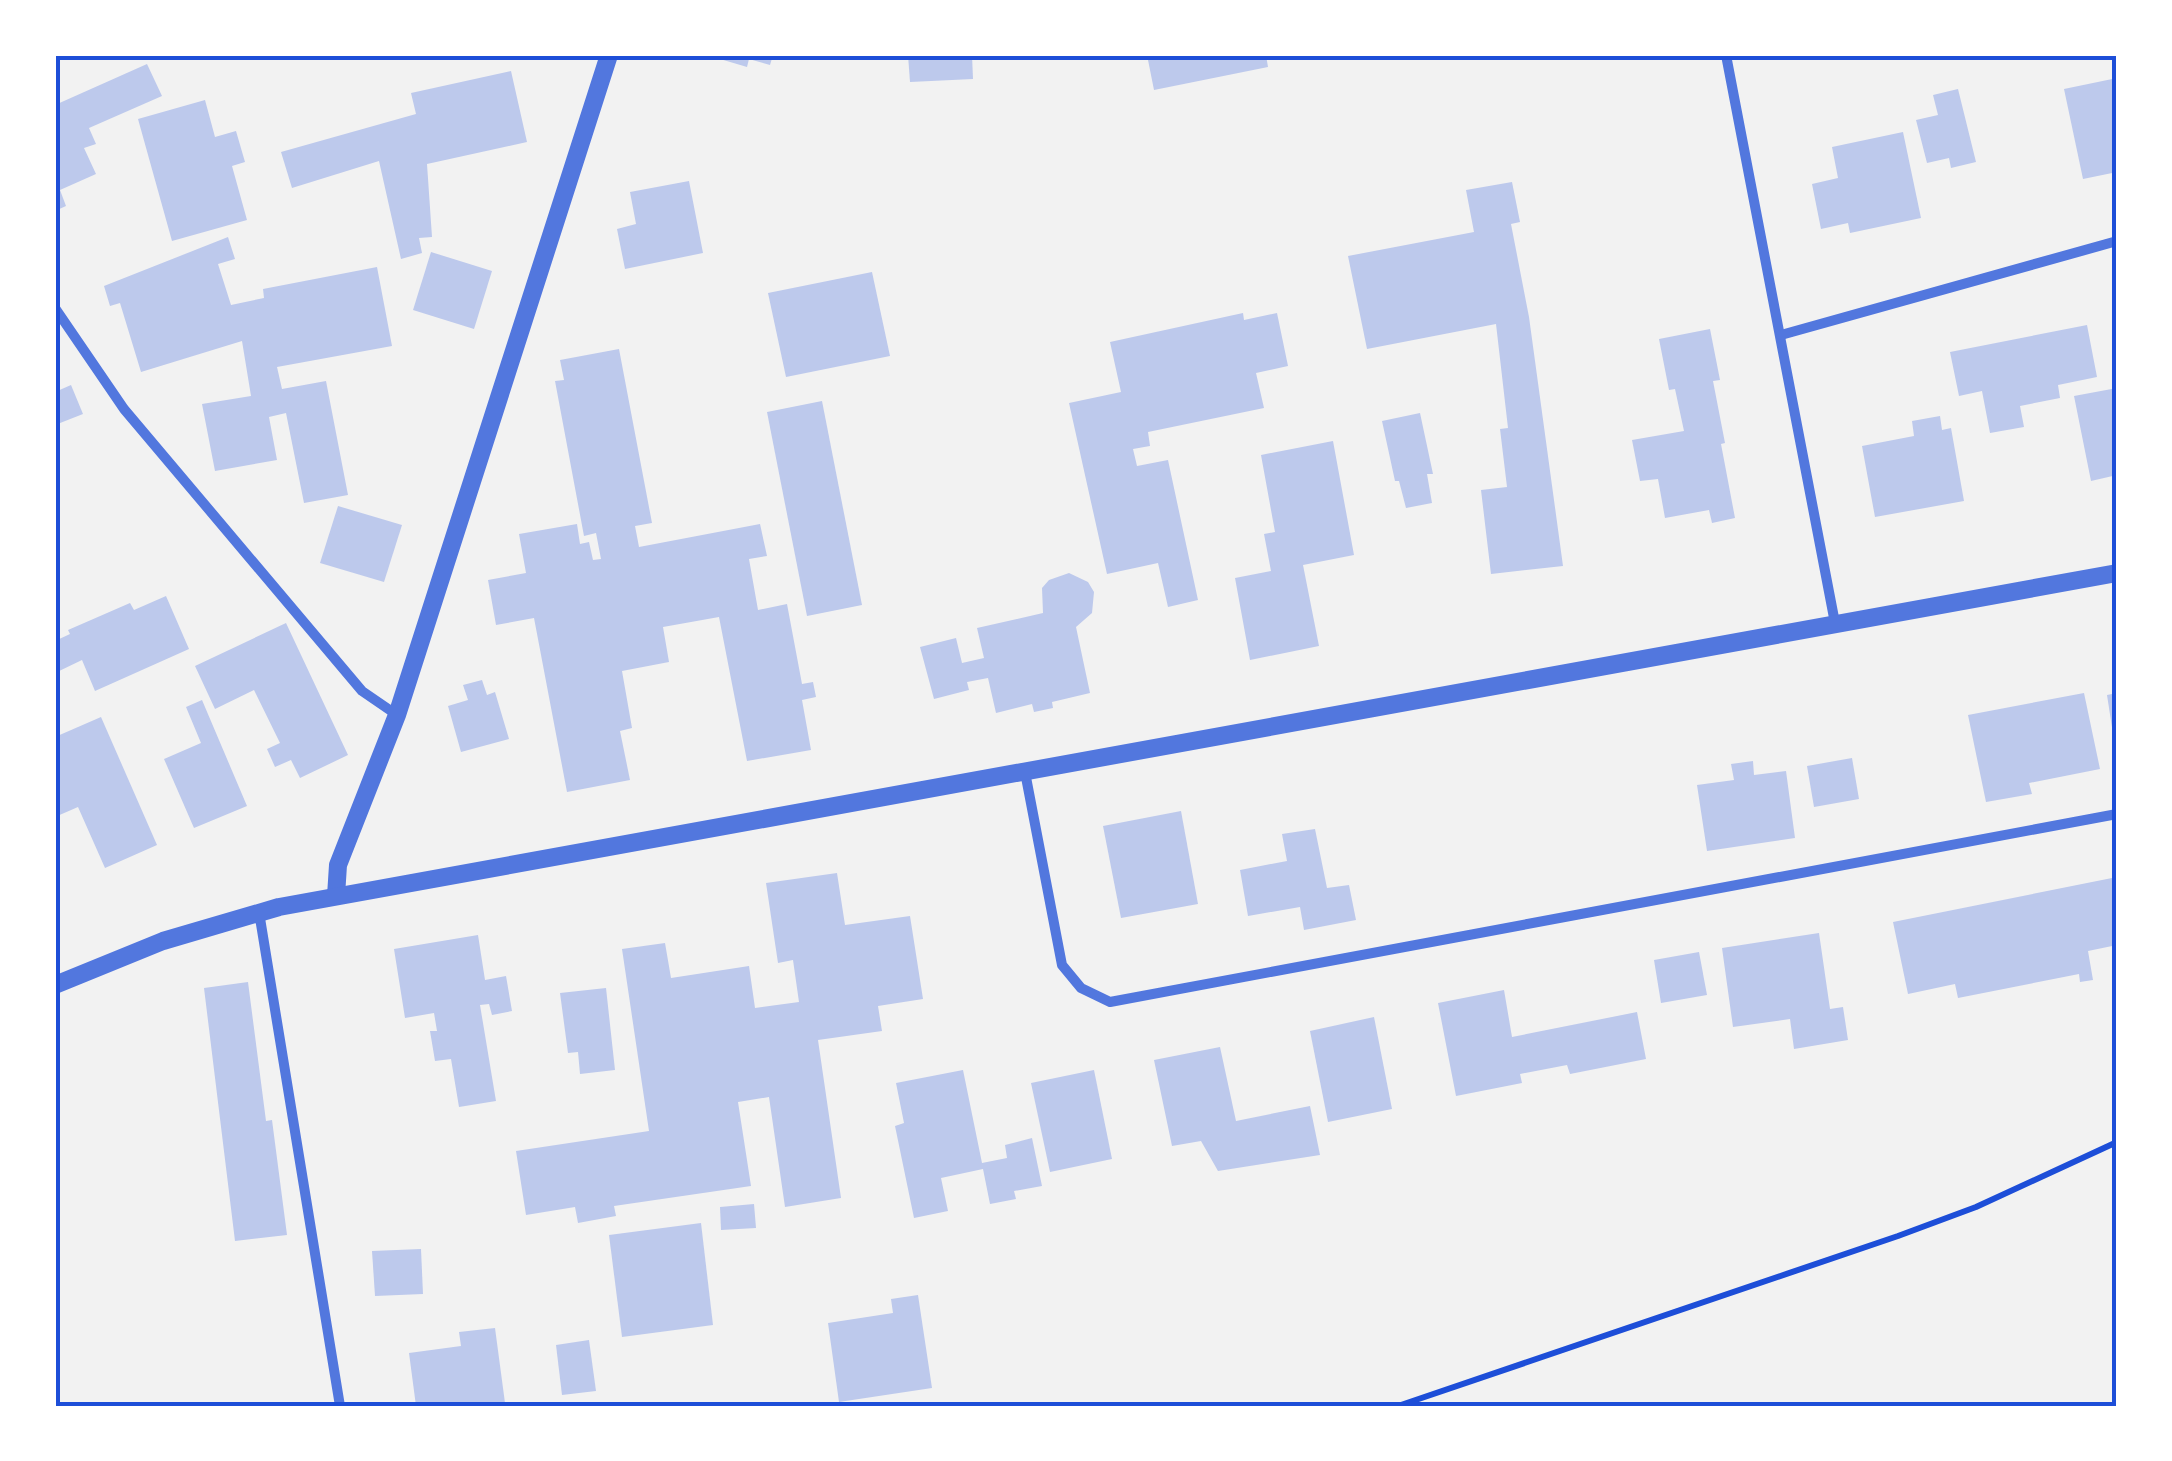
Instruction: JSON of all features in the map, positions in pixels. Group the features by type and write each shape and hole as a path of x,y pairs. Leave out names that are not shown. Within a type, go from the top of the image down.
{"street":[{"path":"336,896 338,865 397,715 608,55"},
{"path":"1726,55 1835,623"},
{"path":"1781,335 2117,240"},
{"path":"55,308 124,409 362,691 397,715"},
{"path":"55,985 163,941 259,911 2117,573"},
{"path":"1025,772 1062,965 1081,988 1110,1002 2117,814"},
{"path":"259,911 340,1406"}],"path":[{"path":"1398,1406 1930,1224 2117,1142"}],"building":[{"path":"721,55 773,55 770,65 749,59 747,67 720,59"},
{"path":"908,55 972,55 973,79 910,82"},
{"path":"1147,55 1266,55 1268,67 1154,90"},
{"path":"147,64 162,96 89,128 96,144 84,148 96,174 60,190 66,206 55,211 55,105"},
{"path":"511,71 527,142 427,164 432,237 419,238 422,253 401,259 379,161 292,188 281,152 416,114 411,93"},
{"path":"2117,78 2117,172 2083,179 2064,89"},
{"path":"1958,89 1976,162 1951,168 1949,158 1927,163 1916,120 1938,115 1933,95"},
{"path":"205,100 215,137 236,131 245,162 232,166 247,220 172,241 138,119"},
{"path":"1903,132 1921,218 1850,233 1848,223 1821,229 1812,184 1838,178 1832,147"},
{"path":"689,181 703,253 625,269 617,229 636,224 630,192"},
{"path":"1512,182 1520,222 1511,224 1529,317 1563,566 1491,574 1481,490 1507,487 1500,429 1508,428 1496,324 1367,349 1348,256 1474,232 1466,190"},
{"path":"228,237 235,259 218,264 231,305 264,298 263,289 377,267 392,346 277,367 282,389 326,381 348,495 304,503 286,413 269,417 277,460 215,471 202,404 251,396 242,341 141,372 120,303 110,306 104,286"},
{"path":"431,252 492,271 474,329 413,310"},
{"path":"872,272 890,356 786,377 768,293"},
{"path":"1243,313 1244,320 1277,313 1288,366 1256,373 1264,408 1148,432 1150,446 1133,449 1137,466 1168,460 1198,600 1168,607 1158,563 1107,574 1069,403 1121,392 1110,342"},
{"path":"2087,325 2097,377 2058,385 2060,398 2020,406 2024,427 1990,433 1982,391 1959,396 1950,352"},
{"path":"1710,329 1720,380 1713,381 1725,443 1721,444 1735,518 1712,523 1709,510 1665,518 1658,479 1640,481 1632,440 1684,431 1675,389 1669,390 1659,339"},
{"path":"619,349 652,523 635,526 639,547 760,524 767,556 749,559 758,610 787,604 802,684 813,682 816,697 802,700 811,750 747,761 719,617 663,627 669,662 622,671 632,728 620,731 630,780 567,792 534,618 496,625 488,580 526,573 519,534 577,524 580,544 589,542 593,560 601,559 596,533 584,536 555,381 564,380 560,360"},
{"path":"71,385 83,414 55,425 55,392"},
{"path":"2117,388 2117,475 2091,481 2074,396"},
{"path":"822,401 862,605 807,616 767,412"},
{"path":"1420,413 1433,474 1427,474 1432,503 1406,508 1399,481 1395,481 1382,421"},
{"path":"1940,416 1942,430 1951,428 1964,501 1875,517 1862,446 1914,436 1912,421"},
{"path":"1333,441 1354,555 1303,565 1319,646 1250,660 1235,578 1271,571 1264,534 1275,532 1261,455"},
{"path":"338,506 402,525 384,582 320,563"},
{"path":"1069,573 1088,582 1094,592 1092,613 1076,627 1090,693 1052,702 1053,708 1034,712 1032,704 996,713 988,678 967,682 969,690 934,699 920,647 956,638 962,663 984,658 977,628 1043,613 1042,588 1049,580"},
{"path":"166,596 189,649 95,691 82,660 55,673 55,641 70,634 68,630 130,603 134,610"},
{"path":"286,623 348,755 300,778 291,760 275,767 267,749 280,743 254,690 215,709 195,666"},
{"path":"482,680 487,695 495,692 509,739 461,752 448,706 468,700 463,685"},
{"path":"2084,693 2100,769 2029,783 2032,794 1986,802 1968,715"},
{"path":"2117,693 2117,747 2115,747 2107,695"},
{"path":"202,700 247,806 194,828 164,759 201,743 186,707"},
{"path":"101,717 157,845 105,868 78,807 55,817 55,737"},
{"path":"1852,758 1859,799 1814,807 1807,766"},
{"path":"1753,761 1754,775 1786,771 1795,838 1707,851 1697,785 1734,780 1731,764"},
{"path":"1181,811 1198,904 1121,918 1103,826"},
{"path":"1315,829 1327,888 1349,885 1356,920 1304,930 1300,907 1248,916 1240,870 1287,861 1282,834"},
{"path":"837,873 845,925 910,916 923,999 878,1006 882,1031 818,1040 841,1198 785,1207 769,1097 738,1102 751,1186 614,1206 616,1216 578,1223 575,1207 526,1215 516,1151 649,1131 622,949 665,943 671,978 749,966 755,1008 799,1002 793,960 778,963 766,883"},
{"path":"2117,877 2117,945 2088,951 2093,980 2080,982 2079,974 1958,998 1955,984 1908,994 1893,922"},
{"path":"1819,933 1830,1009 1843,1007 1848,1040 1794,1049 1790,1019 1733,1027 1722,948"},
{"path":"478,935 485,980 506,976 512,1011 492,1015 489,1004 480,1005 496,1101 459,1107 451,1059 435,1061 430,1031 437,1031 434,1013 405,1018 394,949"},
{"path":"1699,952 1707,995 1661,1003 1654,960"},
{"path":"248,982 266,1121 272,1120 287,1235 235,1241 204,988"},
{"path":"606,988 615,1070 580,1074 578,1052 568,1053 560,993"},
{"path":"1504,990 1512,1037 1637,1012 1646,1059 1570,1074 1567,1065 1520,1074 1522,1083 1456,1096 1438,1003"},
{"path":"1374,1017 1392,1109 1328,1122 1310,1031"},
{"path":"1220,1047 1236,1121 1310,1106 1320,1155 1218,1171 1201,1141 1172,1146 1154,1060"},
{"path":"963,1070 982,1163 1007,1158 1005,1145 1032,1138 1042,1186 1014,1191 1016,1199 990,1204 983,1169 941,1178 948,1211 914,1218 895,1126 904,1123 896,1083"},
{"path":"1094,1070 1112,1159 1050,1172 1031,1083"},
{"path":"754,1204 756,1228 721,1230 720,1207"},
{"path":"701,1223 713,1325 622,1337 609,1235"},
{"path":"421,1249 423,1294 375,1296 372,1251"},
{"path":"918,1295 932,1388 839,1402 828,1323 893,1313 891,1299"},
{"path":"495,1328 505,1403 416,1406 409,1353 461,1346 459,1332"},
{"path":"589,1340 596,1391 562,1395 556,1345"}]}
